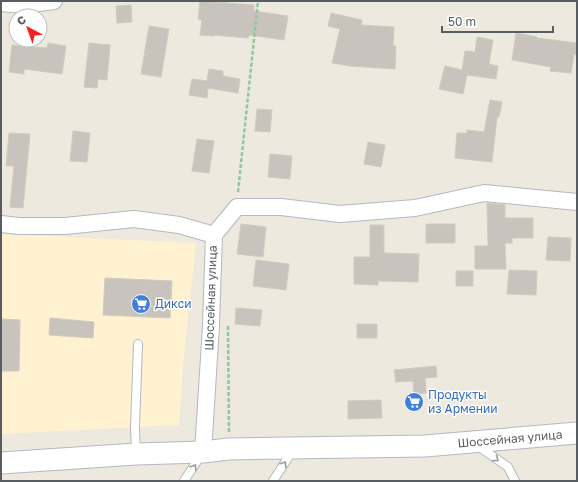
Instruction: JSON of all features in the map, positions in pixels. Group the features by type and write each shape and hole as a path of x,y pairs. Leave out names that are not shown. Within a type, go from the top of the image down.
{"street":[{"path":"1,4 24,5 54,1"},
{"name":"Шоссейная улица","path":"203,452 211,326 214,235 237,207 280,207 340,214 415,208 484,193 577,202"},
{"path":"1,224 20,226 65,226 134,219 179,225 214,235"},
{"name":"Шоссейная улица","path":"1,463 136,454 203,452 229,449 425,446 577,433"}],"lane":[{"path":"136,454 135,427 138,344"},
{"path":"472,442 508,468 515,481"},
{"path":"273,481 295,448"},
{"path":"184,481 203,452"}],"shaded area":[{"path":"1,234 196,243 183,365 179,425 1,434"}],"building":[{"path":"200,1 254,5 254,11 288,16 284,40 249,35 248,38 200,35 202,20 198,19"},
{"path":"131,5 132,22 117,23 116,6"},
{"path":"331,13 362,20 361,25 394,27 393,46 396,46 395,69 350,66 332,63 340,29 328,26"},
{"path":"149,26 169,29 161,77 141,74"},
{"path":"516,33 537,38 577,43 577,55 574,54 571,73 550,71 551,67 512,60"},
{"path":"477,37 493,40 489,64 498,66 496,79 467,75 463,94 439,89 445,66 462,70 465,51 475,52"},
{"path":"48,43 66,46 62,74 24,69 24,74 9,72 12,48 48,48"},
{"path":"89,43 110,45 107,80 98,79 97,88 84,87"},
{"path":"209,69 223,71 223,76 240,79 238,93 208,88 207,98 189,95 192,79 207,81"},
{"path":"490,100 502,102 499,117 497,117 492,162 455,158 457,133 467,133 467,130 484,132"},
{"path":"257,109 272,110 270,132 255,131"},
{"path":"73,131 90,133 87,162 70,161"},
{"path":"9,133 30,134 23,208 10,207 14,166 6,166"},
{"path":"197,139 214,141 209,173 192,171"},
{"path":"368,142 385,145 381,167 364,164"},
{"path":"270,154 292,156 290,179 268,177"},
{"path":"487,203 505,205 505,218 533,218 533,238 512,238 512,243 505,243 506,269 475,269 475,246 488,246"},
{"path":"241,224 266,227 263,257 237,254"},
{"path":"426,224 455,224 455,243 426,243"},
{"path":"370,225 384,225 384,253 419,254 418,282 378,281 378,285 354,284 354,257 370,257"},
{"path":"548,237 571,238 570,261 546,260"},
{"path":"256,260 289,264 286,290 253,286"},
{"path":"509,270 537,271 536,295 507,294"},
{"path":"456,271 473,271 473,286 456,286"},
{"path":"105,278 172,281 170,318 103,315"},
{"path":"236,308 262,310 260,326 235,324"},
{"path":"50,318 94,322 93,338 49,335"},
{"path":"1,319 20,320 19,371 1,371"},
{"path":"357,324 377,324 377,338 357,338"},
{"path":"436,366 437,377 425,378 426,393 414,394 413,381 396,382 394,370"},
{"path":"381,400 382,418 348,419 348,401"}],"place":[{"name":"Дикси","path":"141,304"},
{"name":"Продукты из Армении","path":"414,402"}]}
